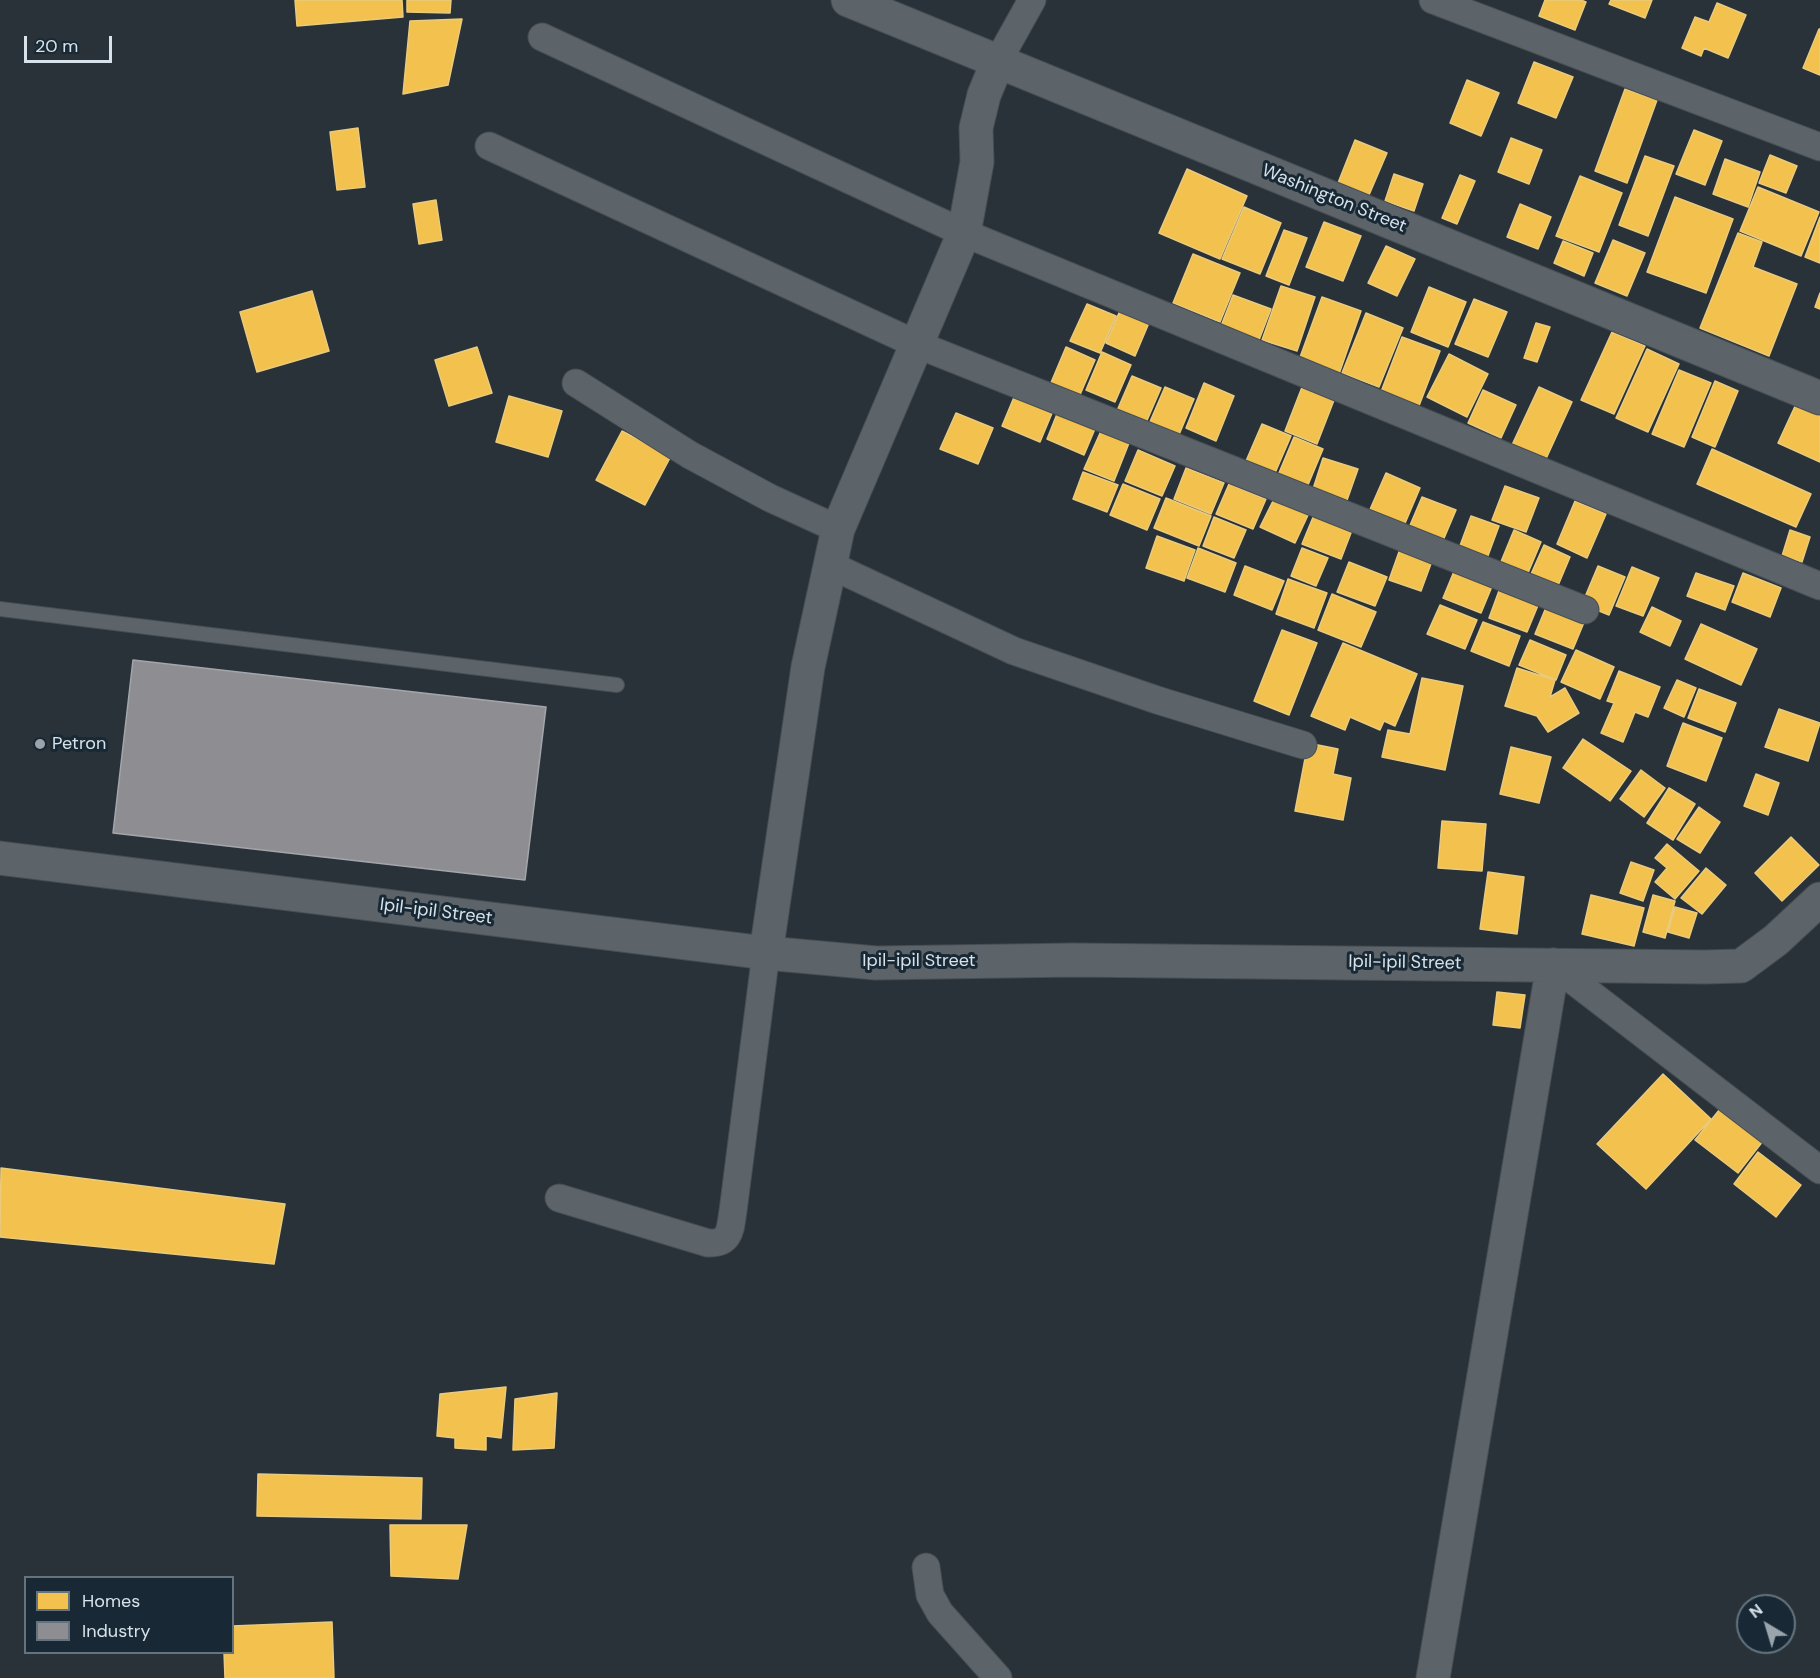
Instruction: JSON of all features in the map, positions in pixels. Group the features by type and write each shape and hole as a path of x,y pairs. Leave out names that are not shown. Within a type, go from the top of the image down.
{"street":[{"name":"Washington Street","path":"848,0 1820,398"},
{"path":"558,1198 708,1243 718,1244 725,1239 733,1211 766,953 808,667 838,529 964,233 977,162 976,128 984,95 998,61 1032,0"},
{"path":"1433,0 1820,147"},
{"path":"542,37 964,233 1820,586"},
{"path":"489,146 916,344 1585,610"},
{"path":"576,383 690,454 770,498 838,529"},
{"path":"830,565 1014,651 1156,700 1303,745"},
{"name":"Ipil-ipil Street","path":"0,858 766,953 876,963 1074,960 1741,966 1776,940 1820,899"},
{"path":"1433,1678 1553,965 1820,1170"},
{"path":"926,1567 930,1595 940,1613 998,1678"}],"lane":[{"path":"0,609 617,685"}],"building: Homes":[{"path":"295,0 402,0 403,17 297,26"},
{"path":"407,0 451,0 450,13 407,12"},
{"path":"1545,0 1586,2 1575,30 1539,16"},
{"path":"1611,0 1652,0 1645,18 1609,4"},
{"path":"1717,3 1746,15 1728,58 1704,48 1701,56 1682,48 1695,17 1709,22"},
{"path":"462,19 448,85 403,94 410,21"},
{"path":"1820,29 1820,75 1803,68"},
{"path":"1534,62 1573,77 1556,118 1518,103"},
{"path":"1467,80 1499,93 1481,136 1450,123"},
{"path":"1625,89 1657,100 1627,183 1595,171"},
{"path":"358,128 365,187 337,190 330,132"},
{"path":"1694,130 1722,141 1705,185 1676,174"},
{"path":"1511,138 1542,150 1529,184 1498,172"},
{"path":"1355,140 1387,153 1369,195 1338,183"},
{"path":"1770,155 1797,166 1786,193 1759,183"},
{"path":"1645,156 1674,166 1648,236 1619,225"},
{"path":"1725,159 1760,172 1748,207 1713,194"},
{"path":"1187,169 1247,196 1220,259 1159,233"},
{"path":"1394,174 1423,184 1414,211 1385,201"},
{"path":"1460,175 1475,181 1457,224 1442,218"},
{"path":"1580,176 1622,193 1599,252 1556,236"},
{"path":"1758,187 1819,212 1801,256 1740,231"},
{"path":"1675,197 1733,219 1706,293 1647,272"},
{"path":"436,200 442,240 419,244 413,204"},
{"path":"1520,204 1551,217 1538,249 1507,237"},
{"path":"1244,207 1281,223 1260,274 1222,259"},
{"path":"1820,217 1820,263 1805,257"},
{"path":"1324,222 1361,236 1343,281 1306,267"},
{"path":"1284,230 1307,238 1289,285 1266,276"},
{"path":"1738,233 1762,242 1753,267 1797,284 1769,356 1700,328"},
{"path":"1613,240 1645,253 1627,296 1595,283"},
{"path":"1563,241 1593,253 1584,276 1554,263"},
{"path":"1386,246 1415,259 1397,296 1368,283"},
{"path":"1193,254 1240,273 1220,322 1173,303"},
{"path":"1281,286 1315,297 1297,351 1262,340"},
{"path":"1429,287 1466,302 1448,347 1411,332"},
{"path":"312,291 329,351 257,372 240,312"},
{"path":"1820,293 1820,309 1815,307"},
{"path":"1233,295 1271,309 1259,340 1221,326"},
{"path":"1322,297 1361,311 1339,374 1299,360"},
{"path":"1474,299 1507,312 1488,357 1455,344"},
{"path":"1087,304 1116,316 1100,353 1070,341"},
{"path":"1122,306 1151,318 1135,356 1106,343"},
{"path":"1366,313 1403,328 1379,387 1342,373"},
{"path":"1536,323 1550,327 1537,362 1524,358"},
{"path":"1612,332 1645,346 1614,414 1581,400"},
{"path":"1402,337 1440,351 1417,411 1379,397"},
{"path":"477,347 492,393 449,406 435,360"},
{"path":"1066,347 1095,360 1079,397 1050,385"},
{"path":"1647,349 1679,364 1648,432 1616,418"},
{"path":"1102,352 1131,365 1115,402 1086,390"},
{"path":"1449,354 1488,374 1467,417 1427,397"},
{"path":"1679,370 1711,383 1684,447 1652,434"},
{"path":"1132,376 1161,388 1145,425 1116,413"},
{"path":"1715,381 1738,391 1715,447 1692,437"},
{"path":"1304,382 1336,395 1317,444 1285,431"},
{"path":"1204,383 1234,396 1216,441 1186,428"},
{"path":"1165,387 1194,399 1178,437 1149,424"},
{"path":"1539,387 1572,402 1545,461 1512,445"},
{"path":"1017,390 1055,406 1040,442 1002,426"},
{"path":"1483,390 1516,405 1501,438 1468,423"},
{"path":"509,396 562,411 548,457 496,442"},
{"path":"1797,402 1820,413 1820,462 1778,443"},
{"path":"1059,409 1097,424 1084,455 1047,439"},
{"path":"956,413 993,428 978,464 940,449"},
{"path":"1262,424 1291,436 1275,473 1246,461"},
{"path":"622,431 671,456 645,505 596,480"},
{"path":"1101,431 1129,443 1114,481 1084,469"},
{"path":"1294,437 1323,449 1305,492 1276,480"},
{"path":"1712,449 1811,494 1796,527 1697,484"},
{"path":"1138,450 1175,466 1162,496 1125,481"},
{"path":"1323,458 1358,469 1346,503 1312,492"},
{"path":"1186,468 1224,483 1211,514 1174,499"},
{"path":"1083,472 1118,485 1107,512 1073,499"},
{"path":"1386,473 1420,488 1403,528 1368,514"},
{"path":"1123,484 1160,499 1147,530 1110,515"},
{"path":"1229,484 1266,499 1253,529 1216,514"},
{"path":"1505,486 1539,498 1526,532 1492,520"},
{"path":"1275,497 1309,513 1295,543 1260,527"},
{"path":"1422,497 1456,510 1442,543 1408,530"},
{"path":"1166,498 1211,516 1199,546 1154,528"},
{"path":"1575,501 1606,514 1587,558 1557,544"},
{"path":"1316,510 1354,525 1341,559 1302,544"},
{"path":"1471,516 1499,526 1486,561 1458,551"},
{"path":"1214,517 1246,530 1234,558 1203,546"},
{"path":"1514,530 1541,542 1525,580 1498,569"},
{"path":"1790,530 1810,537 1802,562 1782,556"},
{"path":"1157,536 1195,550 1184,581 1146,568"},
{"path":"1544,545 1570,557 1554,595 1527,583"},
{"path":"1198,548 1236,563 1225,592 1187,578"},
{"path":"1302,548 1328,558 1316,586 1291,576"},
{"path":"1400,549 1432,561 1421,591 1389,580"},
{"path":"1349,562 1387,577 1375,606 1337,592"},
{"path":"1245,566 1284,581 1272,610 1234,595"},
{"path":"1598,566 1625,577 1609,615 1582,604"},
{"path":"1632,567 1659,578 1643,616 1616,606"},
{"path":"1455,569 1493,584 1481,613 1443,598"},
{"path":"1696,573 1734,586 1725,610 1687,596"},
{"path":"1743,573 1781,588 1770,617 1732,602"},
{"path":"1288,579 1327,593 1314,628 1276,614"},
{"path":"1500,588 1539,603 1527,632 1489,618"},
{"path":"1332,594 1376,612 1361,647 1318,630"},
{"path":"1440,605 1477,620 1465,649 1427,634"},
{"path":"1547,605 1585,620 1573,649 1535,634"},
{"path":"1652,607 1681,621 1670,646 1640,632"},
{"path":"1483,622 1520,636 1509,666 1471,651"},
{"path":"1701,624 1757,649 1741,685 1685,659"},
{"path":"1282,630 1317,643 1289,715 1254,701"},
{"path":"1530,640 1566,655 1556,680 1519,665"},
{"path":"1343,643 1417,674 1395,726 1384,721 1380,730 1350,717 1345,730 1311,716"},
{"path":"1576,650 1614,667 1600,699 1561,682"},
{"path":"1517,668 1555,680 1550,697 1565,688 1579,713 1548,732 1537,716 1505,706"},
{"path":"1619,671 1660,687 1648,717 1635,712 1623,742 1601,733 1614,703 1607,701"},
{"path":"1422,678 1463,686 1445,770 1382,757 1388,730 1410,734"},
{"path":"1677,680 1696,688 1684,717 1664,708"},
{"path":"1699,689 1736,703 1725,732 1688,718"},
{"path":"1779,709 1820,723 1808,761 1765,747"},
{"path":"1683,723 1722,738 1706,781 1667,766"},
{"path":"1583,739 1631,771 1610,801 1563,768"},
{"path":"1308,743 1338,749 1333,774 1351,778 1343,820 1295,811"},
{"path":"1511,747 1551,757 1539,803 1500,794"},
{"path":"1641,770 1665,788 1644,817 1620,799"},
{"path":"1756,774 1779,783 1768,815 1744,806"},
{"path":"1669,788 1695,804 1673,840 1647,823"},
{"path":"1699,807 1720,822 1700,853 1677,839"},
{"path":"1442,821 1486,824 1482,871 1438,868"},
{"path":"1791,837 1819,865 1782,901 1755,873"},
{"path":"1667,844 1699,871 1675,899 1655,882 1667,868 1655,858"},
{"path":"1631,862 1654,870 1643,901 1620,893"},
{"path":"1706,868 1726,885 1702,914 1681,898"},
{"path":"1488,872 1524,877 1517,934 1480,929"},
{"path":"1591,895 1644,908 1634,946 1582,934"},
{"path":"1653,895 1675,901 1665,938 1643,932"},
{"path":"1675,907 1697,913 1689,938 1668,932"},
{"path":"1497,992 1525,995 1520,1028 1493,1025"},
{"path":"1663,1074 1711,1119 1646,1189 1597,1144"},
{"path":"1720,1109 1763,1141 1738,1173 1695,1140"},
{"path":"1758,1152 1801,1185 1776,1217 1734,1184"},
{"path":"1,1168 285,1204 274,1264 0,1237"},
{"path":"506,1387 501,1438 486,1436 486,1450 455,1448 455,1438 437,1436 440,1394"},
{"path":"557,1393 554,1448 513,1450 515,1399"},
{"path":"258,1474 422,1478 421,1519 257,1516"},
{"path":"390,1525 467,1525 458,1579 391,1576"},
{"path":"332,1622 334,1678 225,1678 224,1654 234,1654 234,1626"}],"building: Industry":[{"path":"133,660 546,707 525,880 113,833"}],"place":[{"name":"Petron","path":"40,744"}]}
